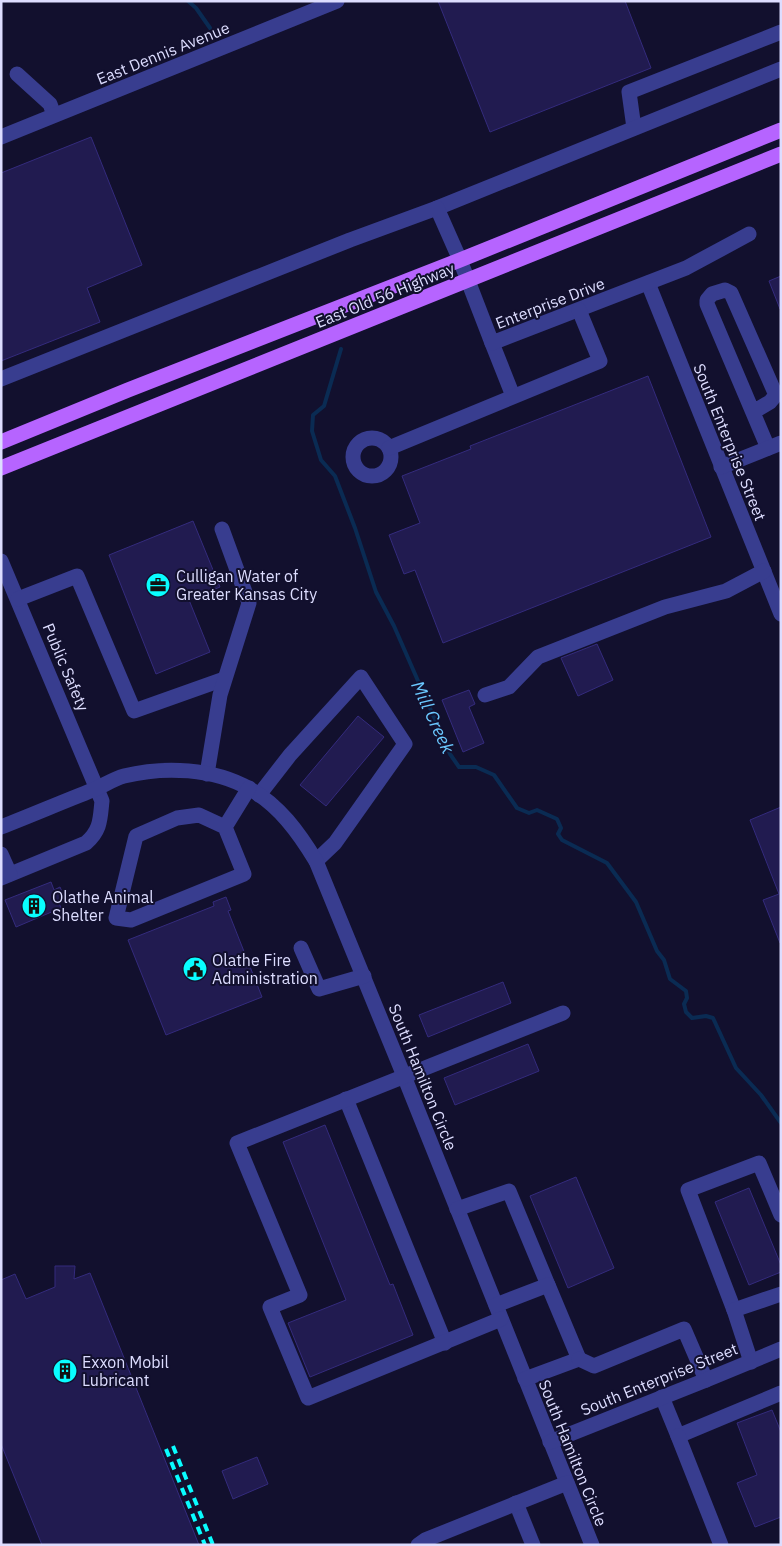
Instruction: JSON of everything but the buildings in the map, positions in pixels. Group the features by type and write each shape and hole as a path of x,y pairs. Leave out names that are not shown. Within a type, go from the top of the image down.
{"main road":[{"name":"East Old 56 Highway","path":"1,442 781,130"},
{"name":"East Old 56 Highway","path":"1,468 781,154"}],"street":[{"name":"East Dennis Avenue","path":"1,137 337,1"},
{"path":"634,128 629,92 781,32"},
{"path":"1,379 341,244 437,208 781,69"},
{"path":"17,74 50,104 54,115"},
{"name":"Enterprise Drive","path":"437,208 460,260 492,343 686,268 750,234"},
{"name":"South Enterprise Street","path":"648,284 781,614"},
{"path":"721,467 774,446 753,412 707,304 707,300 712,294 725,290 731,293 775,393 770,402 753,412"},
{"path":"389,448 600,361 579,310"},
{"path":"492,343 513,396"},
{"path":"207,774 220,695 249,603 222,529"},
{"name":"Public Safety","path":"2,564 102,801 99,829 86,844 5,876"},
{"path":"485,695 509,687 538,657 665,607 726,591 764,571"},
{"path":"18,599 77,576 134,711 224,679"},
{"path":"225,827 254,792 361,677 405,744 334,843 316,861"},
{"name":"South Hamilton Circle","path":"1,827 122,776 170,770 207,774 228,779 254,792 287,820 303,839 316,861 364,976 592,1545"},
{"path":"199,815 225,827 244,874 131,920 116,918 136,836 177,818 199,815"},
{"path":"1,854 5,876"},
{"path":"301,948 319,989 364,976"},
{"path":"548,1285 444,1343 308,1398 270,1307 300,1295 237,1143 563,1013"},
{"path":"346,1099 444,1343"},
{"path":"751,1362 734,1310 688,1190 758,1163 781,1215"},
{"path":"457,1209 509,1191 579,1359 594,1366 684,1329 706,1380"},
{"path":"734,1310 781,1294"},
{"name":"South Enterprise Street","path":"550,1442 781,1349"},
{"path":"525,1379 579,1359"},
{"path":"678,1436 781,1393"},
{"path":"662,1397 721,1545"},
{"path":"418,1545 425,1540 567,1483"},
{"path":"516,1503 533,1545"}],"waterway":[{"name":"Mill Creek","path":"188,1 196,8 210,28"},
{"name":"Mill Creek","path":"341,349 324,406 313,415 312,431 321,460 335,476 355,528 376,592 394,626 450,754 459,767 476,767 494,775 517,808 529,813 537,810 557,819 561,828 558,834 562,840 607,863 636,902 657,951 664,960 670,979 686,991 687,998 684,1004 686,1012 692,1018 706,1016 713,1018 736,1068 761,1095 781,1123"}],"railway":[{"path":"173,1446 213,1545"},
{"path":"166,1449 205,1545"}],"place":[{"name":"Culligan Water of Greater Kansas City","path":"158,585"},
{"name":"Olathe Animal Shelter","path":"34,906"},
{"name":"Olathe Fire Administration","path":"195,969"},
{"name":"Exxon Mobil Lubricant","path":"65,1371"}]}
